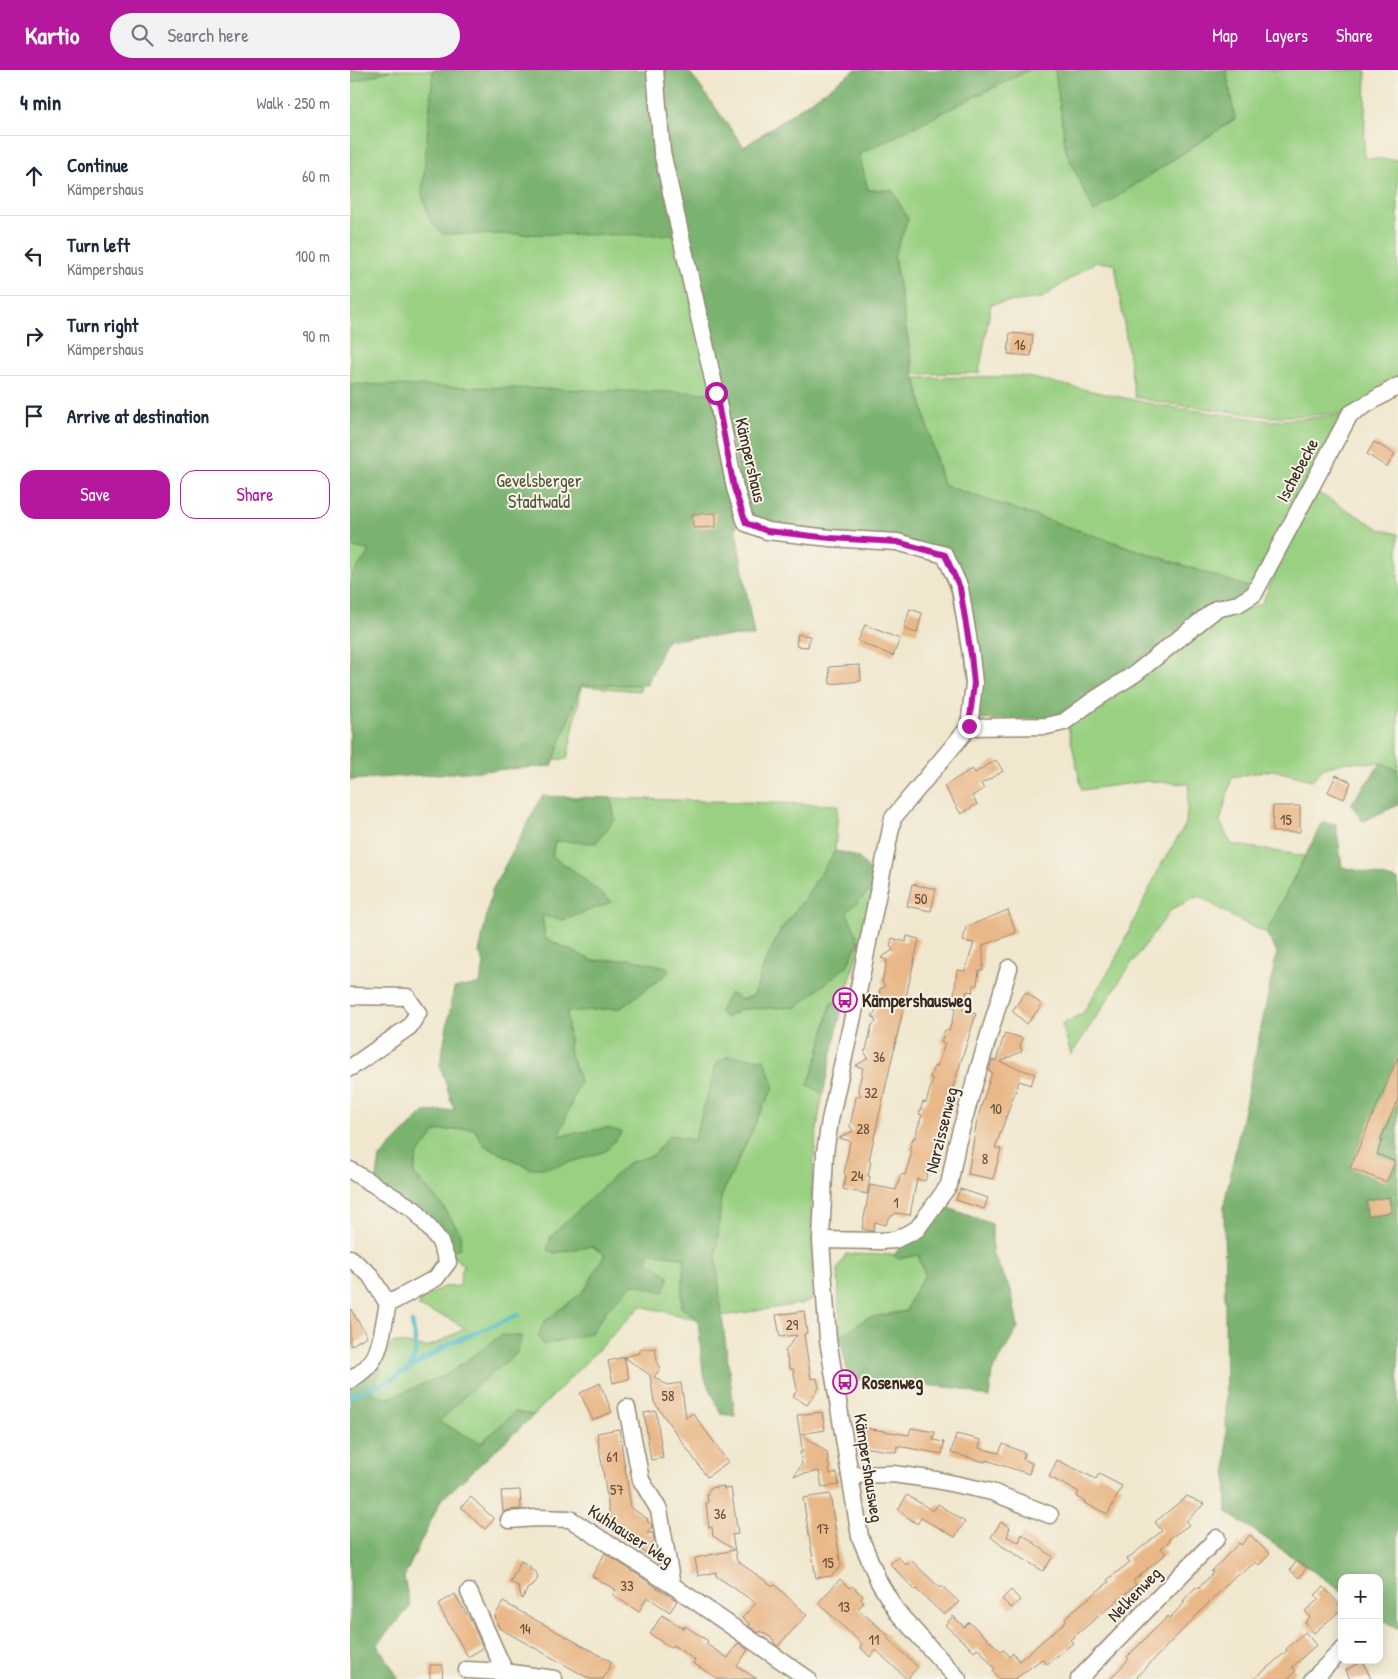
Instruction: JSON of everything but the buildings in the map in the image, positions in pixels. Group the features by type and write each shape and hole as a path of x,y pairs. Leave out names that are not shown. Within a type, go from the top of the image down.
{"street":[{"name":"Kämpershaus","path":"655,70 662,152 716,393 734,488 746,523 767,531 830,538 897,542 945,555 960,588 971,655 974,683 969,726"},
{"name":"Ischebecke","path":"969,726 1046,726 1064,722 1090,702 1136,673 1216,609 1238,604 1254,594 1350,414 1398,386"},
{"name":"Kämpershausweg","path":"958,1679 897,1612 879,1582 860,1538 828,1340 821,1240 824,1178 830,1120 893,818 969,726"},
{"name":"Narzissenweg","path":"821,1240 895,1240 917,1229 949,1185 967,1107 1009,968"},
{"path":"350,996 407,998 418,1012 409,1027 350,1068"},
{"path":"350,1170 415,1210 440,1240 448,1262 436,1278 388,1304"},
{"path":"350,1258 370,1274 388,1304 376,1356 367,1367 350,1380"},
{"name":"Kuhhauser Weg","path":"627,1408 641,1480 659,1510 672,1586"},
{"path":"850,1475 893,1474 936,1480 992,1492 1050,1515"},
{"name":"Kuhhauser Weg","path":"508,1520 536,1518 570,1519 808,1679"},
{"name":"Nelkenweg","path":"1079,1679 1217,1538"},
{"path":"469,1592 505,1672"},
{"path":"1313,1679 1338,1654"},
{"path":"467,1670 505,1672 554,1679"}],"green space":[{"name":"Gevelsberger Stadtwald","path":"350,70 646,70 740,518 732,537 728,634 653,642 640,691 582,686 567,759 350,762"},
{"path":"350,70 391,70 350,83"},
{"path":"433,70 688,70 744,147 855,70 1029,70 859,154 868,190 892,190 908,219 894,256 912,367 943,485 1251,588 1064,718 977,720 947,550 819,533 749,520 686,235 442,234 430,220 422,194"},
{"path":"1029,70 1055,70 1066,151 1094,211 1235,119 1226,70 1366,70 1364,158 1398,160 1398,383 1349,413 1272,417 1164,403 1135,397 1115,264 1095,262 1042,298 991,304 979,373 914,374 894,256 908,219 868,190 859,154"},
{"path":"1055,70 1226,70 1235,119 1094,212 1066,151"},
{"path":"1022,376 1162,406 1271,421 1346,415 1251,588 943,485 915,378"},
{"path":"350,384 711,393 754,636 668,637 647,685 581,685 552,766 350,780 350,577 370,551 350,546"},
{"path":"1313,490 1380,529 1398,534 1398,770 1381,763 1346,762 1324,768 1312,780 1273,770 1232,777 1220,822 1231,844 1305,856 1266,933 1238,920 1199,896 1172,909 1131,964 1071,1055 1062,1024 1083,1013 1113,964 1161,865 1186,824 1189,784 1148,781 1082,790 1067,722 1191,640 1216,621 1262,603"},
{"path":"1381,763 1398,770 1398,805 1363,821 1351,804"},
{"path":"542,796 611,798 615,819 596,843 555,841 552,856 612,902 564,920 542,916 545,938 593,961 630,959 667,967 669,972 621,1008 567,1012 570,1055 580,1080 559,1136 607,1128 622,1132 606,1151 558,1166 531,1169 484,1145 474,1128 436,1131 417,1156 414,1174 442,1205 461,1234 460,1248 448,1252 434,1233 375,1190 380,1157 424,1112 454,1110 440,1065 454,988 480,984 484,963 479,953 492,890"},
{"path":"611,798 838,805 835,851 803,901 780,931 764,965 754,995 742,1000 726,1018 742,1009 797,1007 859,941 846,912 877,884 844,1001 842,1000 841,1003 831,1002 818,1057 808,1084 823,1094 818,1119 813,1170 813,1299 800,1304 722,1316 716,1259 721,1197 774,1087 717,1063 694,1141 670,1135 654,1155 628,1163 547,1250 555,1253 591,1246 605,1254 584,1291 545,1321 591,1333 612,1303 637,1277 650,1252 685,1258 681,1307 698,1320 641,1306 534,1415 515,1412 481,1443 439,1422 470,1391 502,1335 448,1374 387,1399 371,1393 370,1371 393,1342 426,1347 440,1342 465,1328 446,1317 418,1307 421,1300 443,1287 460,1286 461,1273 464,1266 448,1252 461,1234 442,1205 414,1174 417,1156 436,1131 474,1128 484,1145 531,1169 607,1128 558,1136 580,1080 570,1055 567,1012 630,959 593,961 545,938 542,915 612,902 574,871 552,857 555,841 615,819"},
{"path":"1322,823 1336,824 1342,867 1398,880 1398,1628 1383,1620 1383,1574 1338,1574 1338,1588 1227,1512 1224,1205 1277,952 1266,933"},
{"path":"835,851 857,857 861,860 877,884 847,912 859,941 847,966 797,1007 742,1009 726,1018 719,1012 730,993 742,1000 754,995 764,965 780,931 803,901"},
{"path":"831,1002 841,1003 842,1007 823,1094 808,1085 818,1057"},
{"path":"728,1056 764,1059 774,1087 721,1197 716,1259 735,1416 721,1414 703,1374 698,1320 681,1307 684,1258 650,1252 647,1261 669,1276 664,1292 633,1284 607,1310 591,1333 543,1345 538,1335 545,1321 584,1291 605,1254 591,1246 555,1253 547,1250 551,1236 628,1163 654,1155 670,1135 694,1140 717,1063"},
{"path":"940,1205 992,1224 992,1253 1011,1290 1018,1328 992,1372 989,1398 958,1388 849,1379 840,1337 867,1318 906,1311 912,1296 925,1275 918,1255 899,1259 894,1255"},
{"path":"846,1254 894,1255 900,1259 918,1254 925,1275 912,1296 906,1311 867,1318 840,1337 838,1269"},
{"path":"502,1335 522,1336 517,1353 470,1391 439,1422 481,1443 515,1412 534,1415 441,1500 404,1577 410,1607 377,1644 399,1679 350,1679 350,1386 370,1371 382,1368 372,1393 387,1399 448,1374"}],"waterway":[{"path":"350,1396 391,1380 451,1343 518,1315"},
{"path":"410,1366 416,1350 412,1322"}],"place":[{"name":"Kämpershausweg","path":"845,1000"},
{"name":"Rosenweg","path":"845,1382"}],"route":[{"path":"716,393 734,488 746,523 767,531 830,538 897,542 945,555 960,588 971,655 974,683 969,726"}]}
